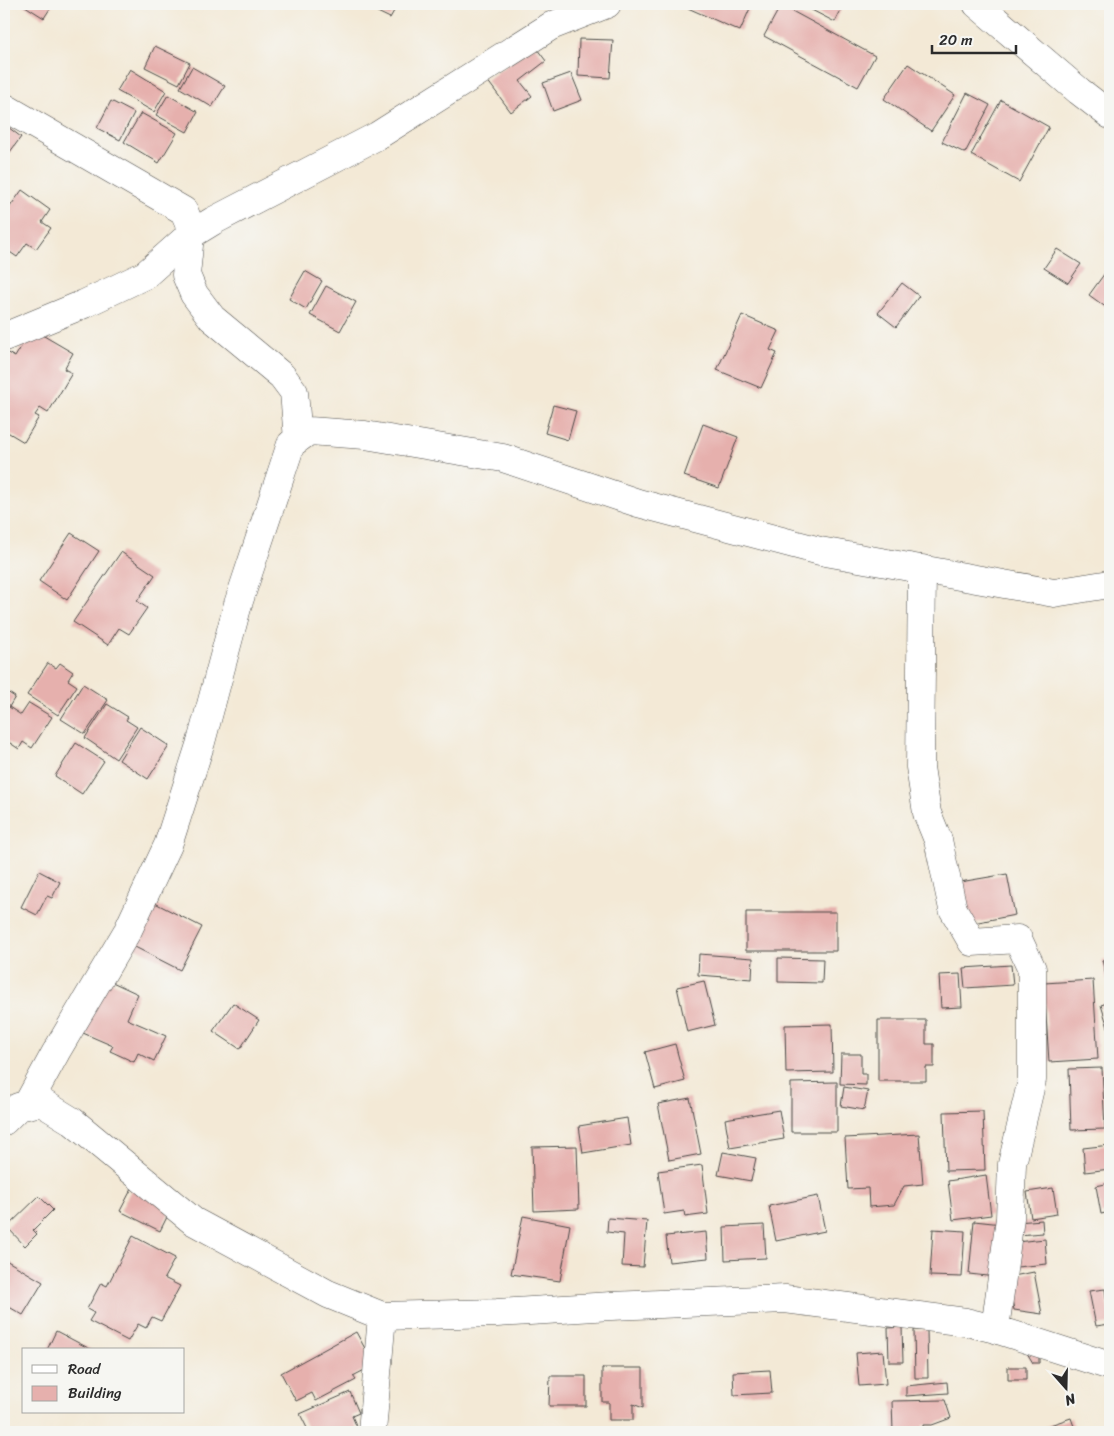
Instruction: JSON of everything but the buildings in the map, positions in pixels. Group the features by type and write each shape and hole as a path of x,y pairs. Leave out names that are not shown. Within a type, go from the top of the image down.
{"street":[{"path":"4,337 84,304 145,275 190,234 377,136 551,26 606,4"},
{"path":"977,4 1110,115"},
{"path":"4,107 184,210 189,223 190,234 186,275 194,294 212,318 282,376 294,392 298,439"},
{"path":"26,1105 128,930 168,845 201,742 238,604 291,444 310,431 365,435 503,458 638,503 820,550 1054,593 1110,584"},
{"path":"922,569 920,768 927,813 938,840 953,909 972,942 1018,939 1032,969 1032,1080 1012,1164 1010,1218 995,1329"},
{"path":"4,1120 18,1107 41,1102 72,1121 193,1221 328,1294 382,1316 497,1313 785,1299 966,1322 995,1329 1110,1366"},
{"path":"372,1432 382,1316"}]}
